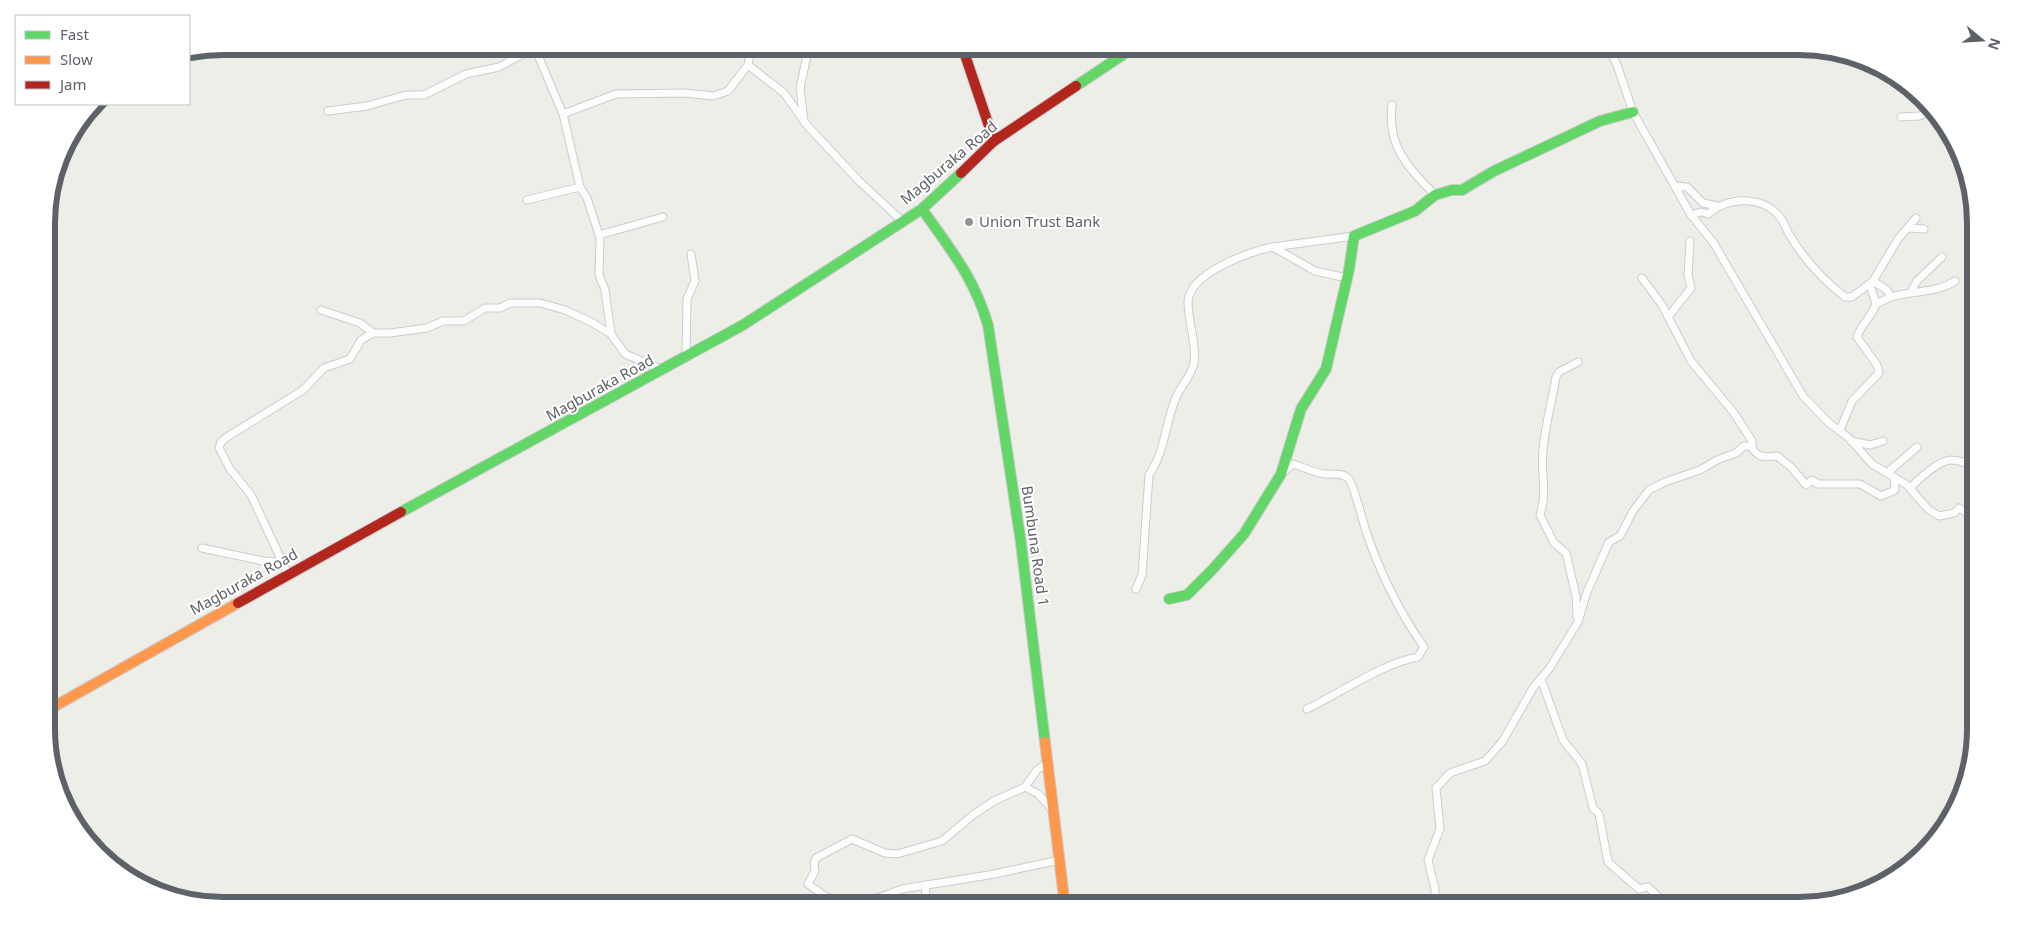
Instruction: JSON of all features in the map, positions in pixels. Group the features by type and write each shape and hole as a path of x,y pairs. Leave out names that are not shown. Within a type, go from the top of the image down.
{"main road":[{"path":"965,55 994,141"},
{"name":"Magburaka Road","path":"55,706 288,574 743,325 831,270 922,209 994,141 1122,55"},
{"path":"1169,599 1187,594 1212,570 1244,534 1281,474 1301,409 1326,368 1347,278 1354,236 1415,211 1436,195 1452,190 1462,190 1494,171 1600,121 1633,112"},
{"name":"Bumbuna Road 1","path":"922,209 970,277 981,301 988,325 1021,543 1065,897"}],"street":[{"path":"328,111 366,106 406,95 424,95 466,74 499,67 520,55"},
{"path":"537,55 563,114 580,187 587,198 599,235 600,275 605,290 612,334 625,354 663,370"},
{"path":"563,114 616,94 686,93 713,96 728,91 748,65 750,55"},
{"path":"804,122 800,88 807,55"},
{"path":"1111,55 1115,60"},
{"path":"1612,55 1633,112 1674,186 1713,242 1803,396 1829,423 1840,430 1872,464 1910,488 1928,509 1939,516 1954,513 1959,508 1967,513"},
{"path":"748,65 784,93 804,122 858,180 902,221"},
{"path":"1392,105 1390,122 1398,153 1436,195"},
{"path":"1901,117 1926,114"},
{"path":"1674,186 1687,187 1703,203 1717,206 1747,200 1764,205 1780,217 1789,234 1824,280 1845,297 1852,297 1873,281"},
{"path":"527,200 580,187"},
{"path":"1692,214 1701,212 1708,214 1717,206"},
{"path":"599,235 663,217"},
{"path":"1840,430 1852,401 1879,373 1857,337 1862,324 1872,316 1876,304 1870,285 1898,239 1916,218"},
{"path":"1909,228 1924,229"},
{"path":"1136,589 1142,575 1149,475 1157,463 1175,398 1190,375 1194,363 1188,299 1200,280 1239,256 1273,246 1354,236"},
{"path":"1668,317 1691,288 1688,275 1690,241"},
{"path":"1273,246 1315,271 1347,278"},
{"path":"686,356 687,299 696,281 691,254"},
{"path":"1911,292 1918,281 1942,257"},
{"path":"1642,278 1668,317 1691,361 1734,413 1752,441 1752,446 1757,456 1762,458 1777,456 1791,467 1806,485 1812,480 1818,484 1860,484 1881,496 1895,490 1891,475"},
{"path":"1873,281 1887,290 1890,297"},
{"path":"1876,304 1890,297 1911,292 1930,291 1955,281"},
{"path":"288,574 251,495 230,469 219,448 221,442 303,390 324,368 350,359 361,340 374,333 427,328 443,321 464,321 485,308 492,309 510,303 528,302 565,310 612,334"},
{"path":"320,310 360,323 374,333"},
{"path":"1578,362 1559,372 1556,377 1542,451 1545,484 1540,515 1554,543 1566,553 1576,596 1578,622"},
{"path":"1851,441 1870,445 1883,441"},
{"path":"1434,897 1428,860 1440,829 1436,788 1450,773 1485,761 1502,742 1533,688 1561,651 1578,622 1588,592 1609,542 1620,536 1633,511 1649,490 1700,470 1717,460 1736,453 1744,446 1752,446"},
{"path":"1289,447 1293,464"},
{"path":"1891,475 1917,448"},
{"path":"1910,488 1921,476 1945,462 1951,460 1967,463"},
{"path":"1281,474 1293,464"},
{"path":"1293,464 1326,474 1336,472 1348,478 1353,486 1355,499 1378,568 1403,615 1424,647 1418,657 1389,667 1307,709"},
{"path":"202,548 263,561 282,562"},
{"path":"1541,679 1563,740 1582,764 1593,808 1599,814 1608,862 1639,890 1648,887 1659,897"},
{"path":"827,897 808,884 815,871 814,864 816,858 852,839 885,853 896,854 942,841 973,815 994,801 1025,787 1037,770 1047,763"},
{"path":"1025,787 1038,794 1053,810"},
{"path":"881,897 902,889 989,875 1060,860"},
{"path":"925,885 926,897"}],"traffic: fast":[{"path":"1076,86 1122,55"},
{"path":"1169,599 1187,595 1212,570 1244,534 1281,474 1301,409 1326,369 1349,270 1354,236 1415,211 1435,195 1452,190 1462,190 1494,171 1600,121 1633,112"},
{"path":"401,512 743,325 922,209 961,173"},
{"path":"922,209 960,264 976,292 988,325 1021,543 1045,742"}],"traffic: slow":[{"path":"55,706 238,603"},
{"path":"1045,742 1064,897"}],"traffic: jam":[{"path":"965,55 994,141"},
{"path":"961,173 994,141 1076,86"},
{"path":"238,603 401,512"}],"place":[{"name":"Union Trust Bank","path":"969,222"}]}
